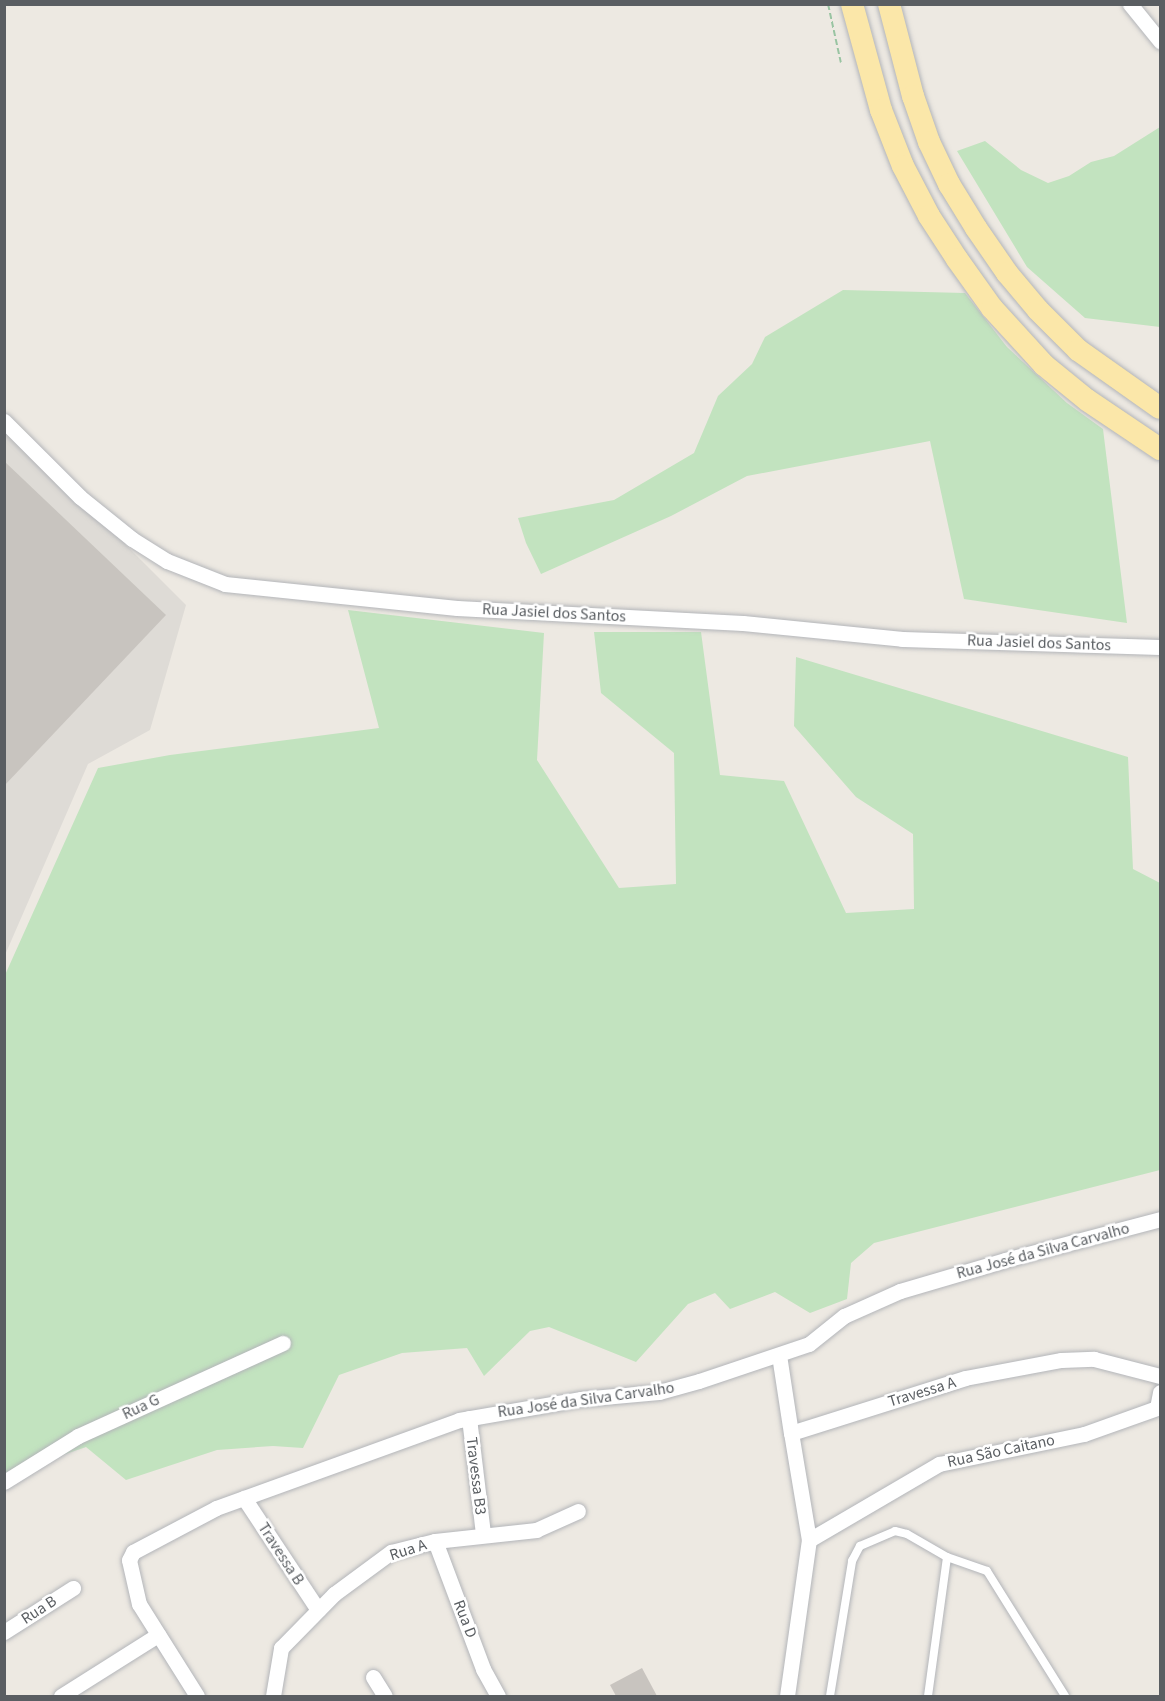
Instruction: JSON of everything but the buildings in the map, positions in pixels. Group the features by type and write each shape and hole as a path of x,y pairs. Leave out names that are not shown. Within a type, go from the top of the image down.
{"main road":[{"path":"852,4 881,110 903,166 929,216 957,259 992,308 1044,364 1087,400 1161,449"},
{"path":"889,4 913,96 929,142 949,184 976,228 1020,288 1078,350 1161,408"}],"street":[{"path":"1130,4 1161,41"},
{"name":"Rua Jasiel dos Santos","path":"4,421 80,497 132,539 167,561 225,584 457,608 743,623 902,639 1161,647"},
{"name":"Rua José da Silva Carvalho","path":"158,1635 139,1604 129,1566 131,1555 216,1508 469,1418 581,1399 659,1392 808,1344 844,1316 900,1291 1005,1260 1161,1219"},
{"name":"Rua G","path":"4,1482 78,1436 283,1343"},
{"path":"779,1355 809,1540 787,1696"},
{"name":"Travessa A","path":"791,1433 965,1378 1062,1360 1094,1359 1161,1376"},
{"name":"Rua São Caitano","path":"809,1540 939,1464 1084,1434 1157,1408 1161,1392"},
{"name":"Travessa B3","path":"469,1418 483,1534"},
{"name":"Travessa B","path":"244,1498 318,1610"},
{"name":"Rua A","path":"273,1696 281,1648 334,1594 391,1552 435,1541 536,1530 578,1511"},
{"name":"Rua D","path":"435,1541 491,1694"},
{"name":"Rua B","path":"4,1632 73,1588"},
{"path":"61,1696 158,1635 197,1696"},
{"path":"373,1677 385,1696"}],"lane":[{"path":"830,1696 850,1568 855,1552 874,1538 899,1531 947,1557 984,1569 990,1574 1065,1696"},
{"path":"927,1696 947,1557"}],"path":[{"path":"828,4 841,63"}],"shaded area":[{"path":"5,424 186,605 150,730 88,764 5,955"}],"green space":[{"path":"1160,127 1160,327 1085,318 1027,267 957,151 985,141 1021,170 1048,183 1069,176 1091,162 1114,156"},
{"path":"843,290 965,293 1007,347 1067,403 1103,429 1127,623 964,599 930,441 747,476 671,516 541,574 526,543 518,518 614,500 694,453 718,396 752,364 765,337"},
{"path":"348,610 544,633 537,760 619,888 676,884 674,753 601,693 594,632 701,632 720,775 784,781 846,913 914,909 913,834 856,797 794,726 796,657 1128,757 1133,869 1160,883 1160,1170 874,1243 851,1263 847,1299 810,1313 775,1292 730,1309 715,1293 688,1304 636,1362 549,1327 530,1331 484,1376 467,1348 402,1353 339,1375 303,1448 273,1446 217,1450 126,1480 86,1447 5,1475 5,975 98,768 170,755 379,728"}]}
